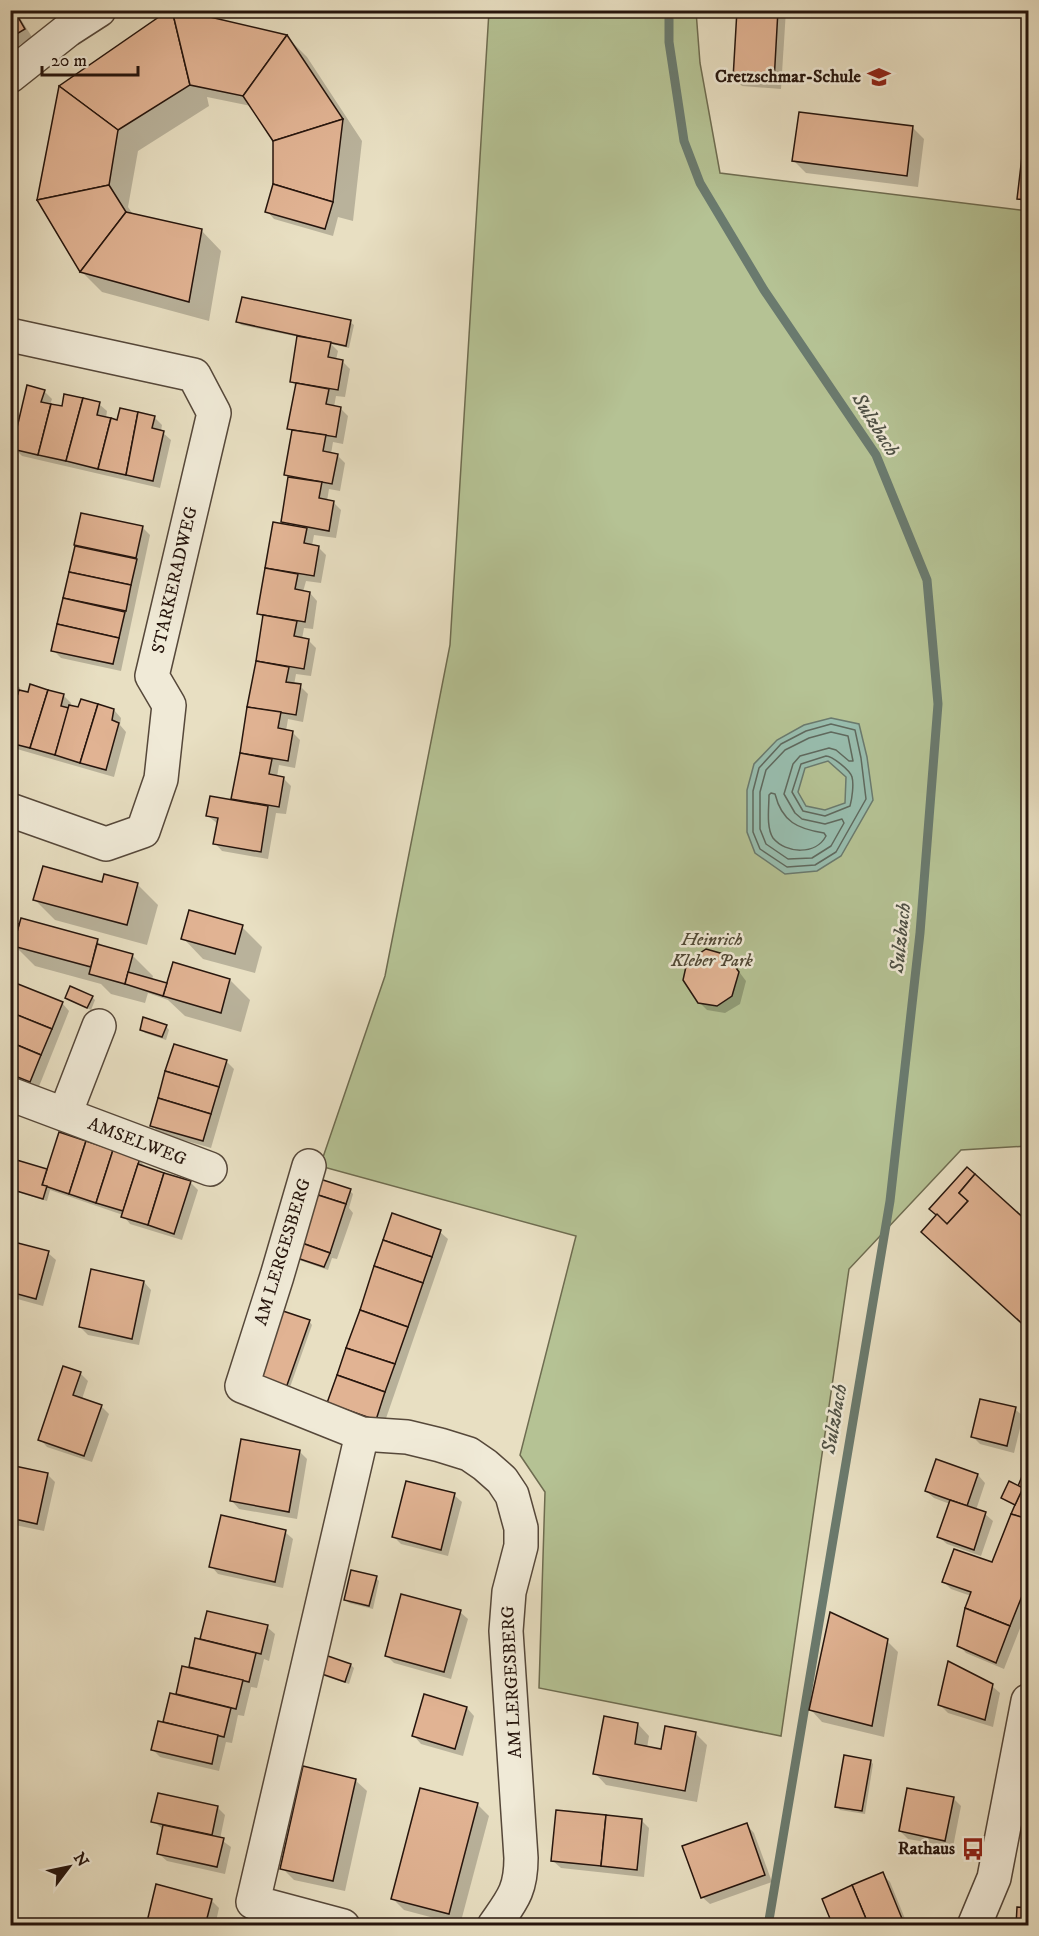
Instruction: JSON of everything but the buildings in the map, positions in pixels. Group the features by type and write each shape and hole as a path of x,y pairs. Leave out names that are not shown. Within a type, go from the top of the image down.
{"street":[{"path":"10,76 68,30 99,10"},
{"name":"STARKERADWEG","path":"10,335 194,375 214,413 152,676 170,705 161,779 142,831 106,844 10,810"},
{"name":"AMSELWEG","path":"65,1114 99,1026"},
{"name":"AMSELWEG","path":"10,1094 210,1169"},
{"name":"AM LERGESBERG","path":"309,1166 242,1386 362,1434 407,1437 469,1454 502,1480 512,1496 521,1528 521,1546 508,1592 506,1631 521,1877 515,1896 494,1926"},
{"path":"343,1926 254,1902 362,1434"},
{"path":"974,1926 994,1878 1029,1701"}],"green space":[{"name":"Heinrich Kleber Park","path":"489,11 696,11 700,63 720,173 1028,211 1028,1146 961,1150 849,1269 781,1736 539,1688 545,1492 520,1455 576,1236 320,1166 385,976 450,645"}],"water":[{"path":"831,718 859,724 867,757 873,800 841,856 817,871 785,874 755,853 747,832 747,790 754,764 777,740 804,725","holes":["828,761 846,777 845,803 825,810 806,806 798,792 805,768"]}],"waterway":[{"name":"Sulzbach","path":"669,10 669,42 684,141 700,183 764,290 876,455 927,580 938,704 920,933 890,1201 768,1926"}],"place":[{"name":"Cretzschmar-Schule","path":"879,77"},
{"name":"Rathaus","path":"973,1849"}]}
